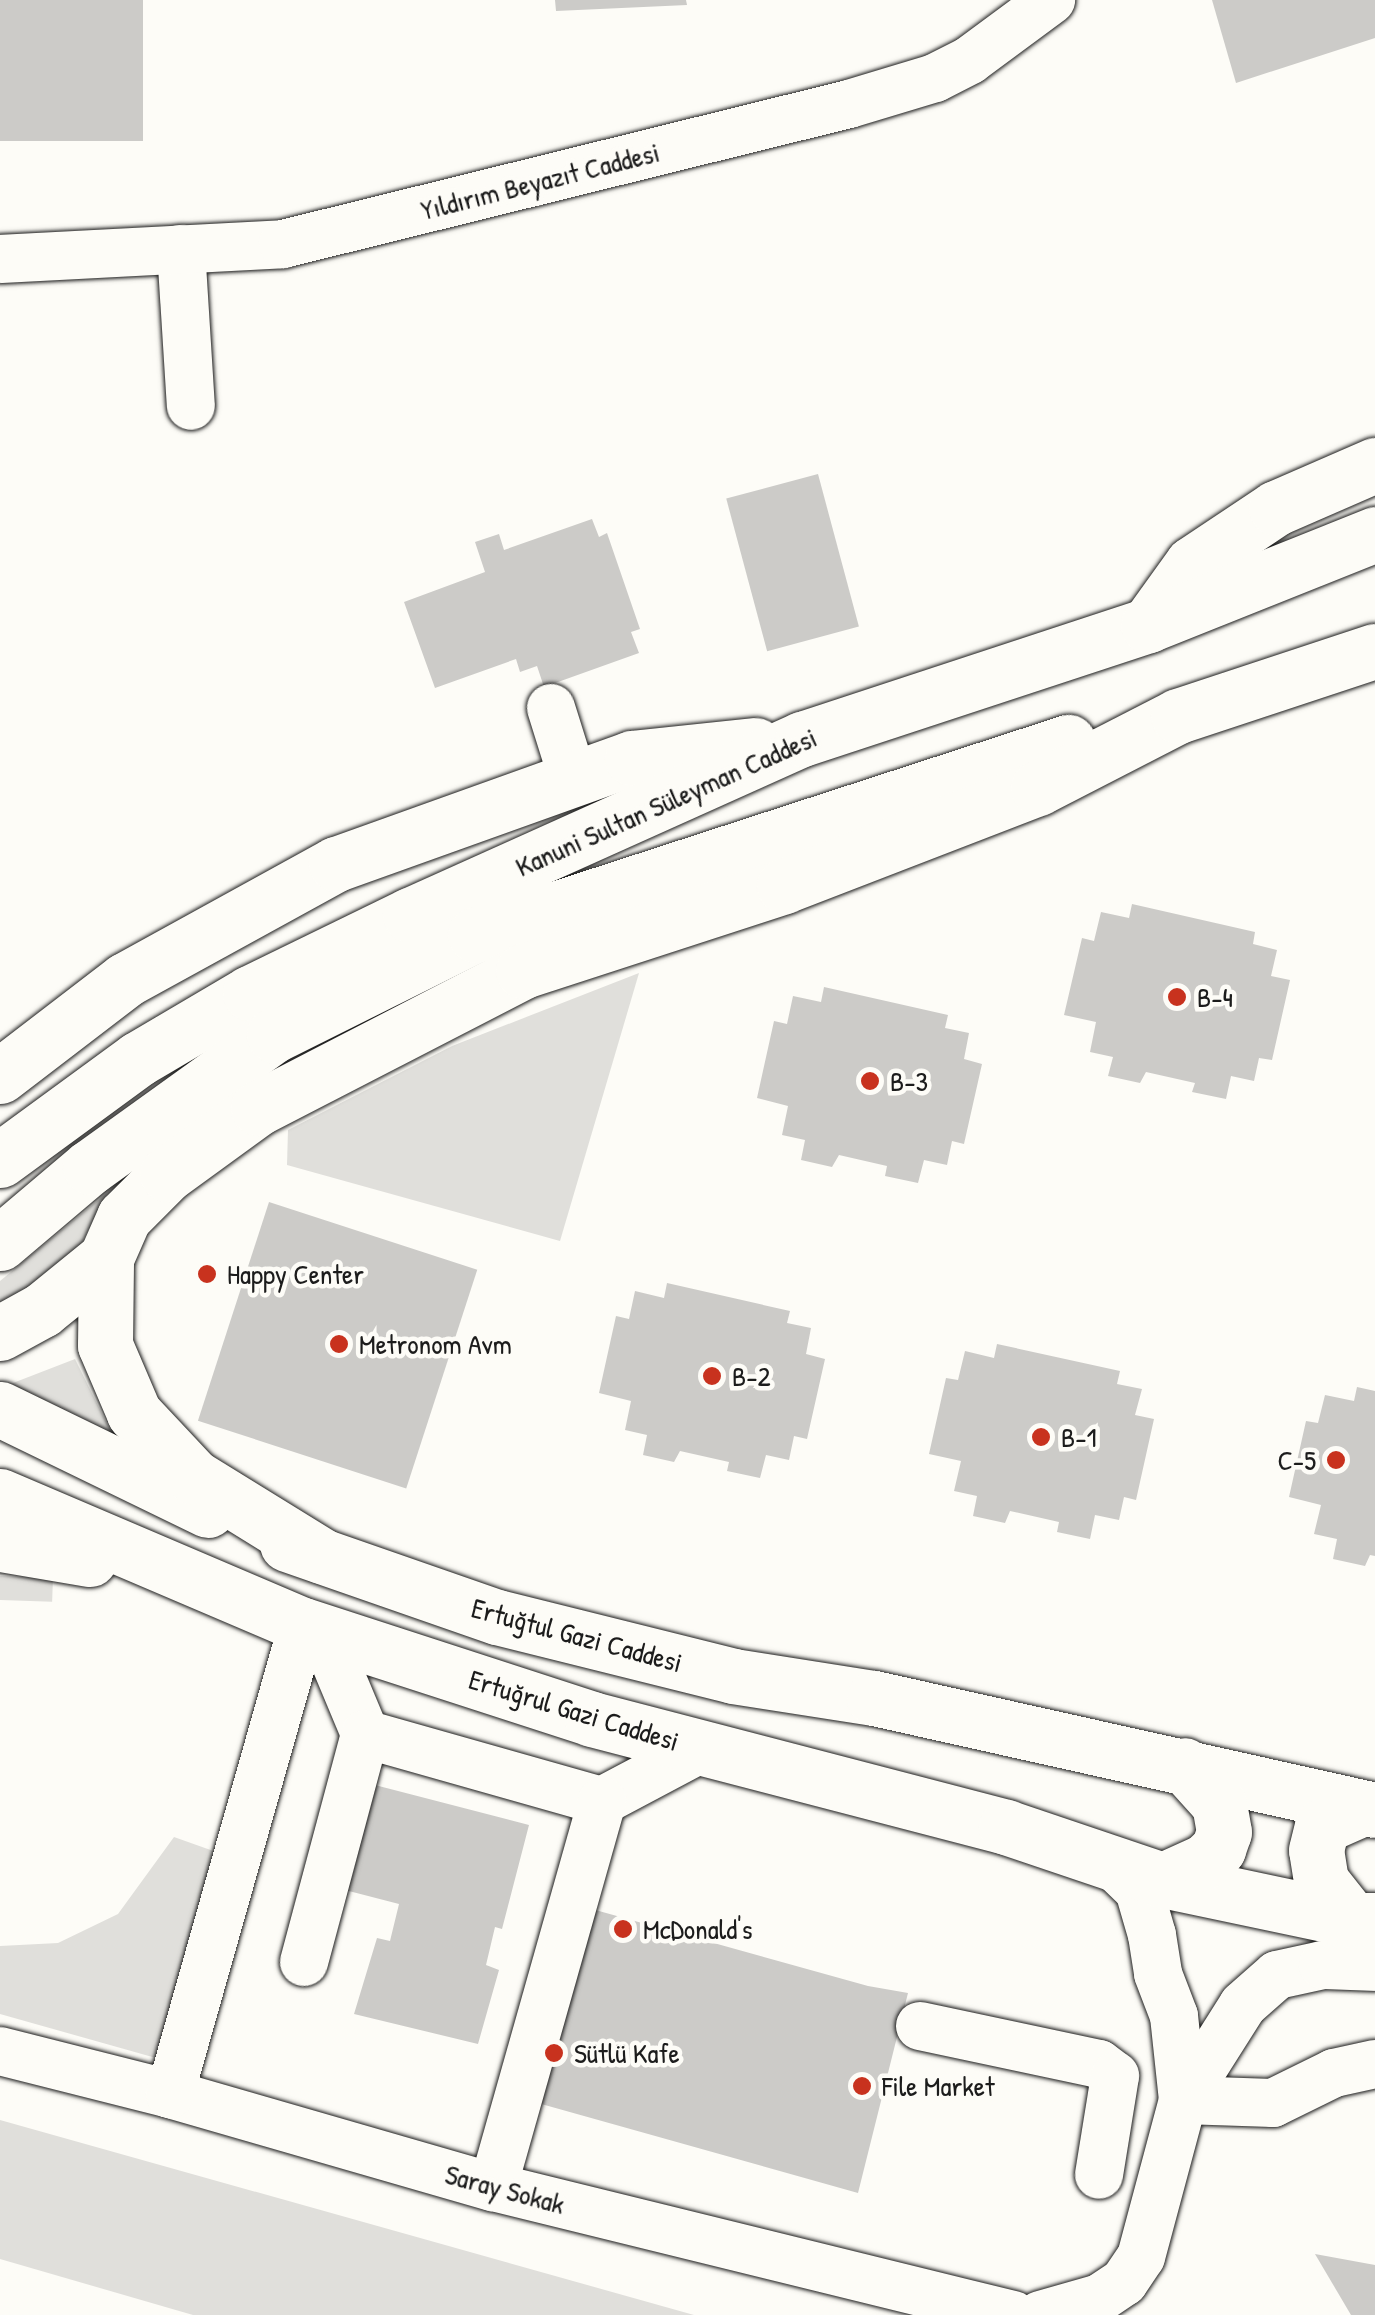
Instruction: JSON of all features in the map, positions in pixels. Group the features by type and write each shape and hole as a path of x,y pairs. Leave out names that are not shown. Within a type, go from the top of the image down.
{"main road":[{"path":"1148,624 1192,564 1276,508 1375,466"},
{"name":"Kanuni Sultan Süleyman Caddesi","path":"0,1160 138,1059 250,993 410,915 802,740 1148,624 1375,534"},
{"path":"322,1556 194,1477 134,1412 105,1345 106,1258 124,1217 151,1190 258,1108 523,971 784,886 1002,802 1178,716 1375,651"},
{"name":"Kanuni Sultan Süleyman Caddesi","path":"0,1244 90,1166 274,1035 475,935 945,778 1090,735 1178,716"},
{"path":"0,1076 125,980 336,864 632,758 802,740"},
{"path":"0,1333 42,1310 106,1258"},
{"name":"Ertuğtul Gazi Caddesi","path":"0,1409 267,1538 497,1617 733,1676 874,1698 1369,1809"},
{"name":"Ertuğrul Gazi Caddesi","path":"0,1496 312,1628 592,1719 1006,1827 1140,1874 1367,1935"},
{"path":"0,1544 209,1584"},
{"path":"1140,1874 1204,1861 1218,1848 1224,1832 1219,1804 1184,1765"},
{"path":"1367,1935 1321,1881 1316,1850 1322,1826 1369,1809"}],"street":[{"name":"Yıldırım Beyazıt Caddesi","path":"0,258 282,244 849,104 936,78 970,60 1052,0"},
{"path":"181,250 190,406"},
{"path":"551,708 573,778"},
{"path":"304,1962 365,1734 312,1628"},
{"path":"170,2094 312,1628"},
{"path":"365,1734 602,1801 702,1748"},
{"path":"494,2187 602,1801"},
{"path":"1140,1874 1139,1890 1158,1974 1174,2016 1184,2100"},
{"path":"1040,2315 1100,2298 1124,2282 1142,2256 1184,2100 1244,2006 1277,1975 1323,1966 1367,1935"},
{"path":"920,2026 1098,2064 1115,2076 1099,2175"},
{"name":"Saray Sokak","path":"0,2051 170,2094 494,2187 1013,2315"},
{"path":"1184,2100 1272,2103 1334,2073 1375,2064"}],"shaded area":[{"path":"639,973 560,1241 287,1165 288,1130 452,1046"},
{"path":"107,1193 67,1272 0,1320 0,1281"},
{"path":"75,1359 114,1438 0,1388"},
{"path":"0,1576 53,1578 52,1602 0,1600"},
{"path":"174,1837 219,1853 156,2058 0,2014 0,1946 58,1943 118,1914"},
{"path":"0,2120 694,2315 193,2315 0,2259"}],"building":[{"path":"0,0 143,0 143,141 0,141"},
{"path":"555,0 686,0 687,5 556,11"},
{"path":"1212,0 1375,0 1375,38 1236,83"},
{"path":"818,474 859,627 767,651 726,499"},
{"path":"592,519 599,537 607,533 640,629 631,632 639,653 544,687 537,666 520,672 516,659 435,688 404,602 485,572 475,542 499,534 504,550"},
{"name":"B-4","path":"1132,904 1255,932 1253,944 1277,950 1271,976 1290,980 1272,1060 1259,1058 1254,1081 1231,1076 1226,1099 1192,1092 1195,1083 1146,1072 1140,1083 1108,1076 1113,1057 1090,1052 1096,1022 1064,1015 1082,938 1094,941 1101,912 1129,918"},
{"name":"B-3","path":"824,987 948,1015 945,1028 969,1033 964,1059 982,1064 964,1144 952,1141 947,1165 924,1160 918,1183 885,1176 887,1166 839,1155 832,1167 801,1160 805,1140 782,1135 788,1106 757,1098 774,1021 787,1024 793,996 821,1002"},
{"name":"Metronom Avm","path":"269,1202 477,1270 406,1488 198,1421"},
{"name":"B-2","path":"667,1283 790,1311 787,1323 811,1328 806,1354 825,1359 807,1439 794,1436 789,1460 766,1455 760,1478 727,1471 729,1462 680,1451 674,1462 643,1455 647,1435 625,1430 631,1401 599,1393 616,1316 629,1319 635,1291 664,1298"},
{"name":"B-1","path":"997,1344 1120,1371 1117,1384 1142,1389 1135,1415 1154,1419 1136,1500 1124,1497 1119,1520 1095,1515 1090,1539 1057,1532 1059,1522 1010,1511 1005,1523 973,1516 977,1496 954,1491 961,1461 929,1454 946,1378 958,1380 965,1351 994,1358"},
{"name":"C-5","path":"1357,1387 1375,1391 1375,1556 1370,1555 1365,1566 1333,1559 1337,1539 1314,1534 1321,1505 1289,1497 1306,1421 1318,1423 1325,1395 1354,1401"},
{"path":"371,1784 529,1825 502,1929 495,1927 486,1965 499,1970 478,2044 354,2014 377,1938 390,1941 399,1904 345,1890"},
{"path":"581,1906 868,1986 908,1993 858,2193 527,2100"},
{"path":"1315,2254 1375,2265 1375,2315 1351,2315"}],"place":[{"name":"B-4","path":"1177,997"},
{"name":"B-3","path":"870,1081"},
{"name":"Happy Center","path":"207,1274"},
{"name":"Metronom Avm","path":"339,1344"},
{"name":"B-2","path":"712,1376"},
{"name":"B-1","path":"1041,1437"},
{"name":"C-5","path":"1336,1460"},
{"name":"McDonald's","path":"623,1929"},
{"name":"Sütlü Kafe","path":"554,2053"},
{"name":"File Market","path":"862,2086"}]}
